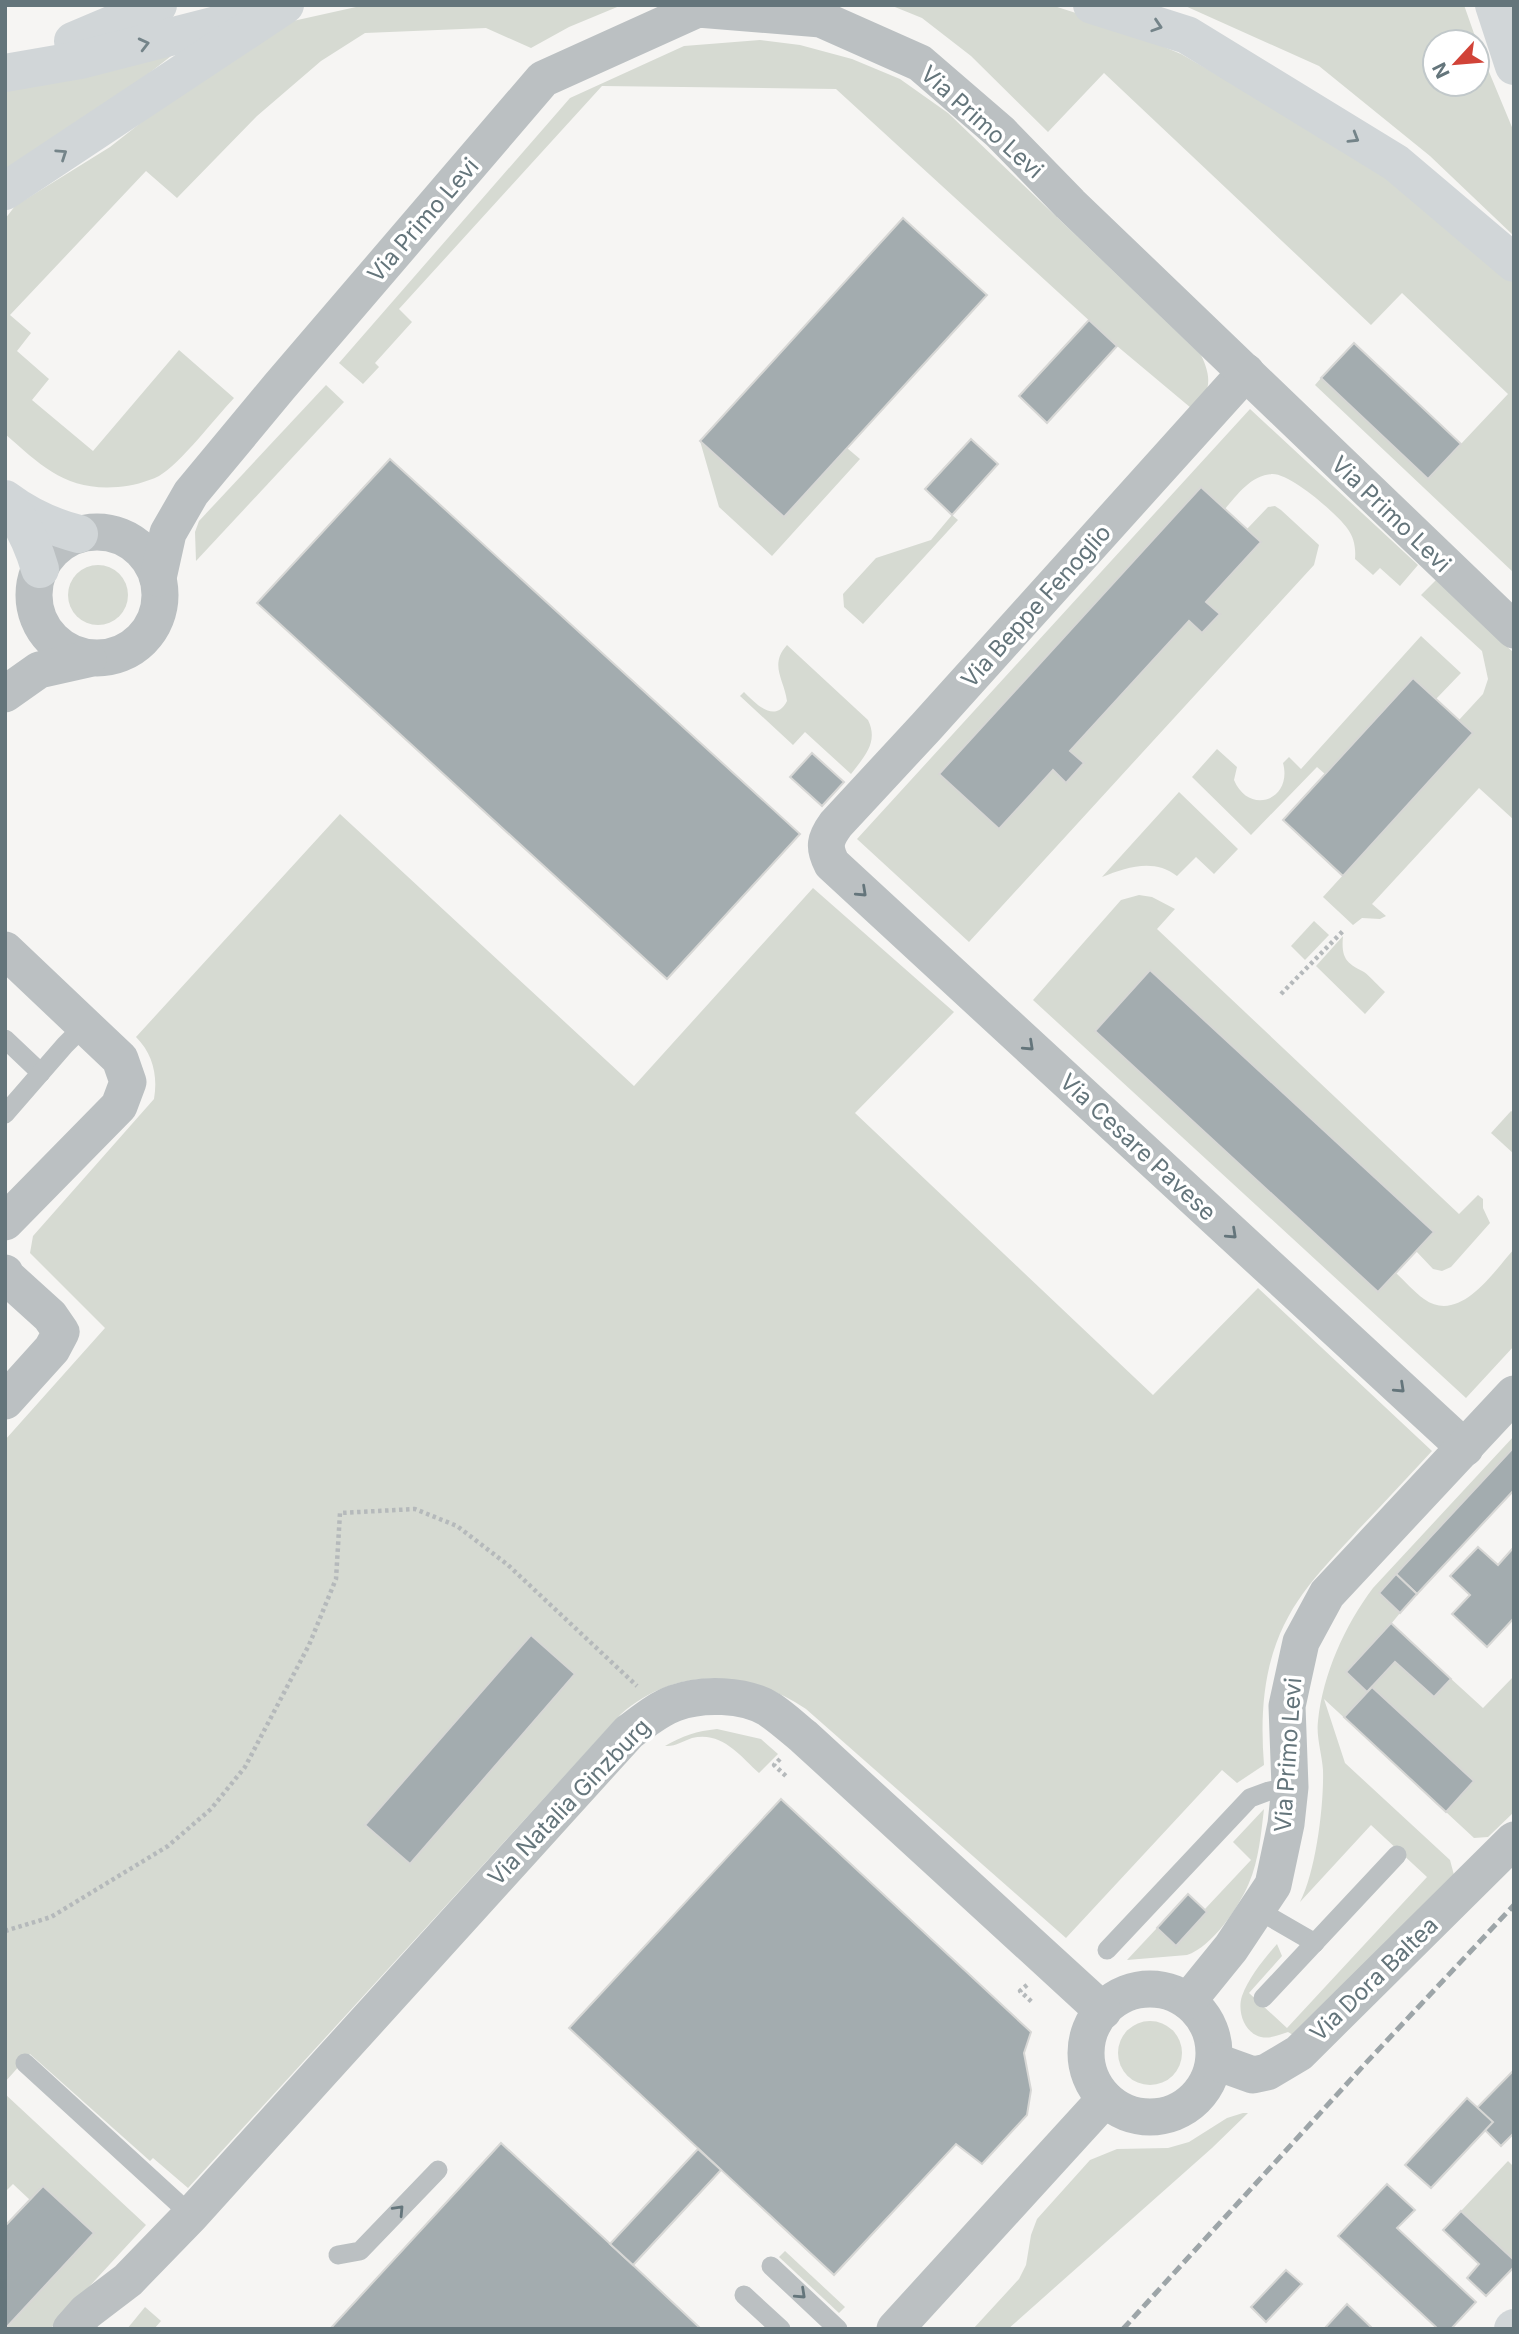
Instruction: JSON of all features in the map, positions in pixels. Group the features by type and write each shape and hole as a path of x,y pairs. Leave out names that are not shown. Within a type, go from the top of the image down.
{"main road":[{"path":"5,191 285,5"},
{"path":"5,73 80,60 293,5"},
{"path":"1092,5 1187,35 1396,163 1514,263"},
{"path":"1494,5 1514,66"},
{"path":"5,63 86,37 152,7"},
{"path":"5,500 43,523 96,534"},
{"path":"5,500 20,519 32,543 37,587"}],"street":[{"name":"Via Primo Levi","path":"158,578 168,533 191,493 543,79 698,9 821,19 920,64 1000,132 1070,204 1514,630"},
{"name":"Via Beppe Fenoglio","path":"826,838 1246,372"},
{"name":"Via Primo Levi","path":"96,534 148,524 178,505 191,493"},
{"path":"5,688 20,653 37,587 49,554 63,542 96,534 129,540 142,550 152,563 158,578 161,599 157,620 145,638 129,651 109,658 88,659 38,670 5,694"},
{"path":"37,587 38,620 47,634 58,646 88,659"},
{"name":"Via Cesare Pavese","path":"826,838 825,852 832,864 1465,1448"},
{"path":"5,950 120,1059 128,1082 118,1106 5,1222"},
{"path":"5,1273 6,1277 50,1316 61,1332 52,1349 5,1401"},
{"name":"Via Primo Levi","path":"1188,2001 1231,1948 1273,1885 1286,1824 1290,1787 1287,1706 1301,1642 1327,1594 1514,1394"},
{"name":"Via Natalia Ginzburg","path":"71,2329 86,2312 128,2280 191,2215 629,1732 653,1714 676,1702 705,1697 737,1698 768,1708 803,1736 1102,2011"},
{"name":"Via Dora Baltea","path":"1214,2061 1253,2075 1267,2072 1299,2053 1514,1840"},
{"path":"1139,1990 1166,1991 1188,2001 1206,2021 1215,2049 1208,2082 1201,2094 1192,2103 1174,2113 1154,2118 1140,2117 1118,2109 1096,2088 1089,2074 1086,2058 1090,2030 1102,2011 1117,1998 1139,1990"},
{"path":"895,2329 1105,2099"},
{"name":"Via Natalia Ginzburg","path":"105,2329 128,2280"}],"lane":[{"path":"5,1114 84,1026"},
{"path":"5,1040 41,1073"},
{"path":"1107,1950 1250,1798 1290,1787"},
{"path":"1263,1998 1397,1854"},
{"path":"1258,1910 1315,1943"},
{"path":"26,2063 191,2215"},
{"path":"338,2255 360,2251 438,2170"},
{"path":"771,2266 838,2329"},
{"path":"744,2295 780,2329"}],"path":[{"path":"1281,994 1343,931"},
{"path":"5,1931 51,1917 169,1846 211,1809 245,1767 309,1646 336,1579 340,1513 415,1509 457,1526 508,1565 638,1686 653,1714"}],"shaded area":[{"path":"365,5 622,5 569,27 531,48 486,28 365,33 321,61 257,116 177,198 146,171 10,315 31,333 17,351 49,379 32,400 93,451 179,350 234,398 168,470 149,480 123,486 83,485 43,466 5,434 5,219 15,206 110,147 275,25"},
{"path":"890,5 1051,5 1104,22 1181,54 1362,158 1461,235 1514,282 1514,573 1315,385 1321,378 1428,479 1508,394 1402,293 1371,325 1104,73 1048,132 971,56 922,18"},
{"path":"1183,5 1464,5 1472,28 1421,28 1421,98 1491,98 1491,77 1514,132 1514,236 1430,156 1319,66"},
{"path":"193,39 121,95 5,176 5,81"},
{"path":"760,40 800,45 852,59 900,79 948,113 1201,355 1208,384 1197,413 1117,346 836,89 602,86 399,309 412,322 375,363 379,367 363,384 339,363 570,98 684,46"},
{"path":"326,385 344,402 196,561 195,532 199,521"},
{"path":"1250,409 1418,565 1400,586 1380,568 1373,575 1355,559 1353,539 1341,521 1312,495 1280,475 1257,478 1225,509 1201,487 939,773 999,828 1053,770 1067,782 1084,764 1070,751 1189,621 1202,633 1219,614 1206,602 1261,543 1247,529 1268,507 1275,506 1281,510 1319,545 1314,565 969,942 857,839"},
{"path":"700,441 784,517 847,448 860,459 772,556 719,507"},
{"path":"952,515 958,520 863,624 844,607 843,594 876,558 931,540"},
{"path":"98,565 119,574 128,595 119,616 98,625 77,616 68,595 77,574"},
{"path":"1436,580 1514,653 1514,820 1479,788 1372,904 1386,916 1380,919 1362,918 1353,925 1323,897 1473,733 1459,720 1483,694 1488,679 1482,651 1421,595"},
{"path":"1421,636 1461,673 1436,699 1325,774 1317,767 1251,835 1192,777 1217,749 1237,767 1234,780 1241,791 1249,798 1268,799 1282,786 1283,763 1289,757 1301,769"},
{"path":"787,645 868,720 871,742 851,774 805,732 793,745 740,696 744,692 765,710 777,711 782,708 787,701 778,666"},
{"path":"1179,792 1238,849 1214,874 1196,857 1177,876 1159,867 1140,866 1102,877"},
{"path":"340,814 634,1086 813,888 954,1012 855,1113 1153,1395 1258,1288 1432,1451 1320,1572 1288,1617 1273,1653 1267,1680 1263,1722 1264,1765 1237,1783 1222,1770 1066,1938 806,1709 760,1686 736,1680 712,1678 665,1687 642,1698 621,1714 188,2188 153,2158 150,2161 30,2054 5,2082 5,1440 105,1328 30,1253 33,1236 154,1099 153,1066 147,1051 136,1037"},
{"path":"1139,895 1152,897 1175,909 1157,929 1459,1214 1478,1195 1483,1199 1483,1208 1490,1223 1451,1267 1442,1271 1433,1269 1150,970 1095,1030 1378,1291 1396,1273 1424,1299 1437,1305 1450,1305 1475,1292 1514,1249 1514,1346 1466,1398 1033,1000 1121,900"},
{"path":"1314,921 1329,935 1305,960 1291,946"},
{"path":"1343,936 1346,959 1367,974 1385,992 1365,1014 1316,966"},
{"path":"1511,1111 1514,1113 1514,1154 1491,1133"},
{"path":"1514,1436 1514,1447 1379,1593 1400,1613 1391,1624 1483,1708 1514,1676 1514,1812 1488,1837 1474,1838 1324,1699 1345,1763 1450,1860 1454,1875 1293,2035 1288,2032 1268,2037 1255,2035 1246,2026 1241,2015 1242,1996 1253,1975 1277,1944 1282,1956 1249,1993 1287,2028 1427,1877 1371,1825 1300,1902 1315,1856 1322,1801 1323,1770 1318,1739 1321,1703 1337,1651 1353,1618 1373,1588"},
{"path":"717,1729 761,1739 778,1754 759,1773 729,1746 712,1738 692,1738 676,1745 665,1746 690,1734"},
{"path":"1264,1809 1261,1837 1249,1883 1232,1914 1215,1935 1187,1955 1127,1960 1157,1928 1176,1946 1207,1912 1205,1909 1251,1860 1233,1842"},
{"path":"1144,2021 1156,2021 1173,2030 1180,2041 1180,2065 1173,2076 1156,2085 1144,2085 1132,2080 1123,2071 1118,2059 1118,2047 1123,2035 1132,2026"},
{"path":"5,2094 146,2225 50,2329 6,2329 94,2233 43,2186 30,2200 13,2184 5,2192"},
{"path":"1248,2113 1008,2329 973,2329 1019,2279 1026,2265 1031,2235 1037,2219 1090,2160 1117,2149 1168,2148 1189,2142 1227,2118"},
{"path":"1508,2161 1514,2167 1514,2260 1461,2211"},
{"path":"785,2251 845,2307 839,2313 779,2257"},
{"path":"145,2307 161,2321 154,2329 127,2329"}],"building":[{"path":"903,218 987,295 784,517 700,441"},
{"path":"1089,320 1117,346 1047,423 1019,396"},
{"path":"1354,343 1461,444 1428,479 1321,378"},
{"path":"971,439 998,464 952,515 925,489"},
{"path":"390,459 800,834 667,979 257,603"},
{"path":"1201,487 1261,542 1206,602 1220,614 1202,633 1189,621 1070,751 1084,763 1066,783 1053,770 999,829 939,774"},
{"path":"1413,678 1473,733 1343,876 1283,820"},
{"path":"812,753 844,782 822,806 790,777"},
{"path":"1150,970 1434,1232 1378,1292 1095,1031"},
{"path":"1514,1447 1514,1490 1417,1594 1396,1574"},
{"path":"1478,1547 1498,1565 1514,1547 1514,1618 1487,1647 1452,1614 1470,1595 1450,1576"},
{"path":"1396,1574 1417,1594 1400,1613 1379,1593"},
{"path":"1391,1623 1451,1679 1434,1697 1395,1662 1367,1692 1346,1672"},
{"path":"531,1635 575,1674 410,1864 365,1825"},
{"path":"1372,1687 1474,1781 1446,1812 1344,1717"},
{"path":"781,1799 1031,2032 1024,2053 1031,2090 1027,2115 982,2164 956,2144 834,2275 569,2028"},
{"path":"1188,1894 1207,1912 1176,1946 1157,1928"},
{"path":"1514,2070 1514,2133 1501,2146 1470,2115"},
{"path":"1467,2098 1493,2122 1431,2188 1405,2165"},
{"path":"501,2143 633,2265 701,2329 330,2329"},
{"path":"698,2149 721,2170 633,2265 610,2244"},
{"path":"1387,2184 1415,2210 1397,2228 1476,2302 1451,2329 1438,2329 1338,2236"},
{"path":"43,2186 94,2233 5,2329 5,2226"},
{"path":"1461,2211 1514,2260 1514,2267 1486,2296 1467,2278 1479,2264 1443,2230"},
{"path":"1286,2270 1302,2284 1266,2322 1251,2307"},
{"path":"1347,2304 1373,2329 1324,2329"}],"railway":[{"path":"1123,2329 1514,1905"}]}
